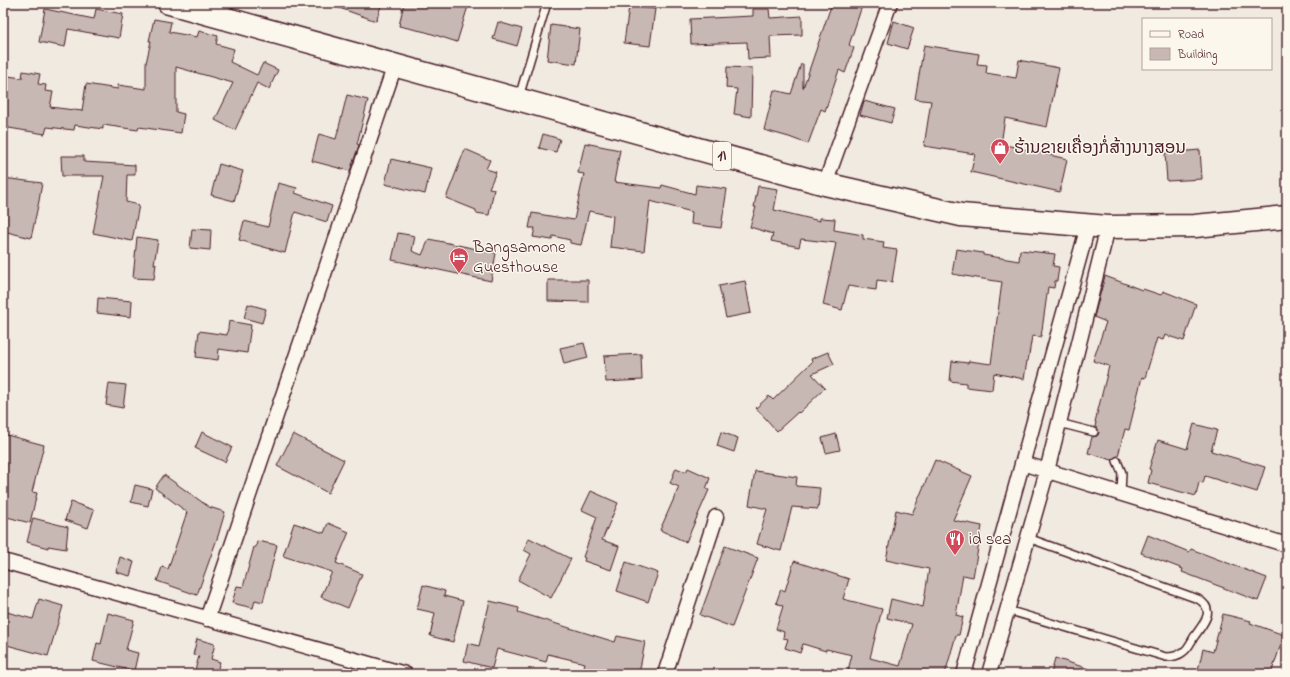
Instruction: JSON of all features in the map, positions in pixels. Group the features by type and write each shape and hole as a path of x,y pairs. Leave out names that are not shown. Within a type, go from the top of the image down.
{"highway":[{"name":"1I","path":"169,3 825,184 961,215 1098,226 1195,226 1287,217"}],"street":[{"path":"825,184 890,3"},
{"path":"207,619 395,65"},
{"path":"989,674 1047,471 1059,423 1098,226"},
{"path":"964,674 1022,463 1098,226"},
{"path":"1022,463 1287,545"},
{"path":"665,674 716,517"},
{"path":"3,561 405,674"}],"lane":[{"path":"518,99 547,3"},
{"path":"1059,423 1094,432"},
{"path":"1117,462 1122,473 1121,493"},
{"path":"1007,610 1166,657 1173,657 1185,651 1207,618 1208,609 1205,603 1198,599 1028,538"}],"building":[{"path":"331,3 382,3 376,21 331,5"},
{"path":"404,3 469,3 457,42 426,32 399,26"},
{"path":"832,3 853,3 862,6 849,45 854,48 845,73 839,70 825,111 821,109 808,144 764,130 774,90 791,94 801,64 803,64 803,88"},
{"path":"629,6 655,9 650,46 624,43"},
{"path":"45,9 94,19 96,9 123,14 119,38 68,29 65,47 39,42"},
{"path":"753,9 769,9 770,18 802,16 802,35 770,36 771,58 748,59 747,42 691,44 690,19 753,16"},
{"path":"154,19 171,22 169,32 197,37 199,31 218,36 216,44 234,49 230,62 257,75 263,63 278,70 269,89 257,83 235,130 215,120 233,83 176,67 176,112 184,114 181,133 139,127 138,130 103,125 103,129 75,125 74,130 47,127 45,134 3,127 3,107 8,76 22,78 23,71 40,74 38,84 46,85 45,91 53,92 50,107 82,111 86,84 118,89 118,85 146,89 146,63"},
{"path":"894,21 914,28 907,49 888,43"},
{"path":"498,22 522,29 517,46 493,39"},
{"path":"551,25 580,29 576,64 547,60"},
{"path":"924,45 979,54 977,64 987,65 986,73 1016,78 1019,60 1059,68 1047,127 1005,118 1001,144 1067,159 1060,192 971,172 975,154 924,146 931,101 915,99"},
{"path":"727,67 752,68 751,117 734,114 737,89 726,88"},
{"path":"347,95 368,100 357,144 359,145 350,171 312,161 319,134 336,139"},
{"path":"864,101 895,109 891,123 860,115"},
{"path":"543,134 560,139 556,152 539,148"},
{"path":"585,143 620,150 614,182 661,188 662,185 695,194 696,185 727,189 721,228 691,224 692,212 650,201 644,251 610,247 613,216 589,211 581,245 570,243 570,240 553,236 552,240 533,237 535,228 529,228 532,213 574,220 584,174 578,173"},
{"path":"465,149 490,160 486,169 496,172 489,188 494,189 489,215 476,213 476,210 446,198"},
{"path":"1200,150 1202,179 1167,181 1165,153"},
{"path":"61,156 84,156 84,162 135,165 135,175 127,175 126,202 139,205 132,241 93,233 104,176 62,176"},
{"path":"391,159 431,168 425,194 385,184"},
{"path":"219,164 243,171 234,201 211,195"},
{"path":"3,178 42,183 31,238 3,231"},
{"path":"278,183 297,188 295,193 332,206 327,222 295,212 285,253 239,240 244,221 268,227"},
{"path":"758,186 778,189 774,210 820,221 820,218 835,219 834,230 863,235 863,239 884,242 883,248 897,250 892,282 877,280 876,290 848,286 842,310 823,305 836,243 801,239 799,247 771,241 773,234 750,227 756,207 754,207"},
{"path":"192,229 211,230 210,250 190,248"},
{"path":"398,233 415,236 412,251 422,255 429,239 496,253 491,281 392,260"},
{"path":"137,237 158,240 154,264 156,264 154,279 133,278"},
{"path":"956,249 1019,261 1020,250 1055,254 1053,266 1059,267 1057,281 1055,281 1054,288 1048,287 1041,337 1032,336 1024,379 994,373 992,390 966,387 966,383 950,381 952,361 968,363 969,361 991,364 1002,282 952,274"},
{"path":"1105,276 1142,290 1143,289 1161,295 1163,291 1196,304 1184,341 1165,335 1163,340 1157,338 1145,378 1142,377 1129,430 1125,429 1118,456 1112,460 1088,453 1092,437 1097,436 1099,433 1098,429 1095,427 1095,422 1109,366 1093,361 1106,322 1094,317"},
{"path":"548,280 588,280 588,302 548,301"},
{"path":"745,281 751,313 726,318 719,286"},
{"path":"98,298 132,301 131,317 97,313"},
{"path":"248,304 266,309 262,323 244,318"},
{"path":"229,321 251,325 247,353 219,349 218,360 196,357 199,331 227,335"},
{"path":"584,343 588,358 564,364 560,348"},
{"path":"828,352 834,364 812,374 825,388 799,413 798,412 777,431 756,408 769,396 773,400 812,362 811,359"},
{"path":"641,354 642,380 606,382 604,356"},
{"path":"109,383 126,385 123,408 106,405"},
{"path":"1194,424 1217,430 1211,451 1265,467 1257,492 1205,476 1203,483 1199,482 1196,496 1148,483 1151,470 1149,469 1158,440 1187,449"},
{"path":"202,432 232,447 225,462 195,448"},
{"path":"721,432 738,438 734,452 717,446"},
{"path":"3,434 44,445 32,492 37,493 30,523 3,516"},
{"path":"293,434 344,460 328,493 277,466"},
{"path":"836,434 840,450 826,453 822,438"},
{"path":"935,460 972,476 953,520 982,526 973,577 963,575 956,615 963,617 959,635 956,635 945,674 847,674 852,655 826,649 826,651 803,644 800,653 785,648 788,639 783,638 784,632 776,629 783,606 776,603 781,589 785,591 794,561 849,579 843,599 882,609 870,658 900,666 912,624 887,618 891,599 923,607 929,569 886,560 896,510 912,514"},
{"path":"676,468 686,472 688,468 710,478 706,489 709,490 686,542 660,530 679,487 670,483"},
{"path":"755,471 797,477 796,486 820,488 818,509 792,507 781,551 757,544 767,509 749,505"},
{"path":"164,475 209,507 225,512 197,595 157,581 162,567 168,569 187,512 155,488"},
{"path":"135,485 152,489 148,506 131,502"},
{"path":"591,491 618,503 602,540 619,546 611,570 584,561 585,558 583,557 597,517 582,510"},
{"path":"71,502 94,510 88,528 65,520"},
{"path":"33,518 68,527 66,549 48,546 48,548 27,542"},
{"path":"294,523 324,533 328,523 349,532 336,563 362,574 348,608 321,597 332,572 283,556"},
{"path":"1148,535 1189,552 1191,549 1267,578 1258,601 1182,572 1183,569 1141,553"},
{"path":"529,538 571,559 551,598 518,580 531,554 524,550"},
{"path":"257,541 277,545 263,602 255,600 253,608 232,603 237,586 243,587"},
{"path":"725,546 758,558 732,627 700,615"},
{"path":"120,557 134,562 130,576 116,572"},
{"path":"626,562 658,573 648,602 617,591"},
{"path":"423,585 445,591 444,596 463,601 453,642 430,636 435,613 417,609"},
{"path":"39,599 63,606 48,656 3,644 3,611 33,619"},
{"path":"490,601 519,608 518,612 615,642 617,636 645,642 639,674 613,674 597,670 596,674 582,674 585,663 548,654 546,662 497,649 492,668 464,661 468,643 479,646"},
{"path":"108,613 134,620 126,650 138,653 134,671 93,661 97,643 101,644"},
{"path":"1223,614 1251,621 1250,623 1284,635 1271,674 1197,674 1203,649 1213,652"},
{"path":"197,639 215,644 211,659 220,662 216,674 194,674 199,656 193,655"},
{"path":"1055,658 1095,671 1095,674 1051,674"}],"place":[{"name":"ຮ້ານຂາຍເຄື່ອງກໍ່ສ້າງນາງສອນ","path":"1000,165"},
{"name":"Bangsamone Guesthouse","path":"459,274"},
{"name":"id sea","path":"955,556"}]}
